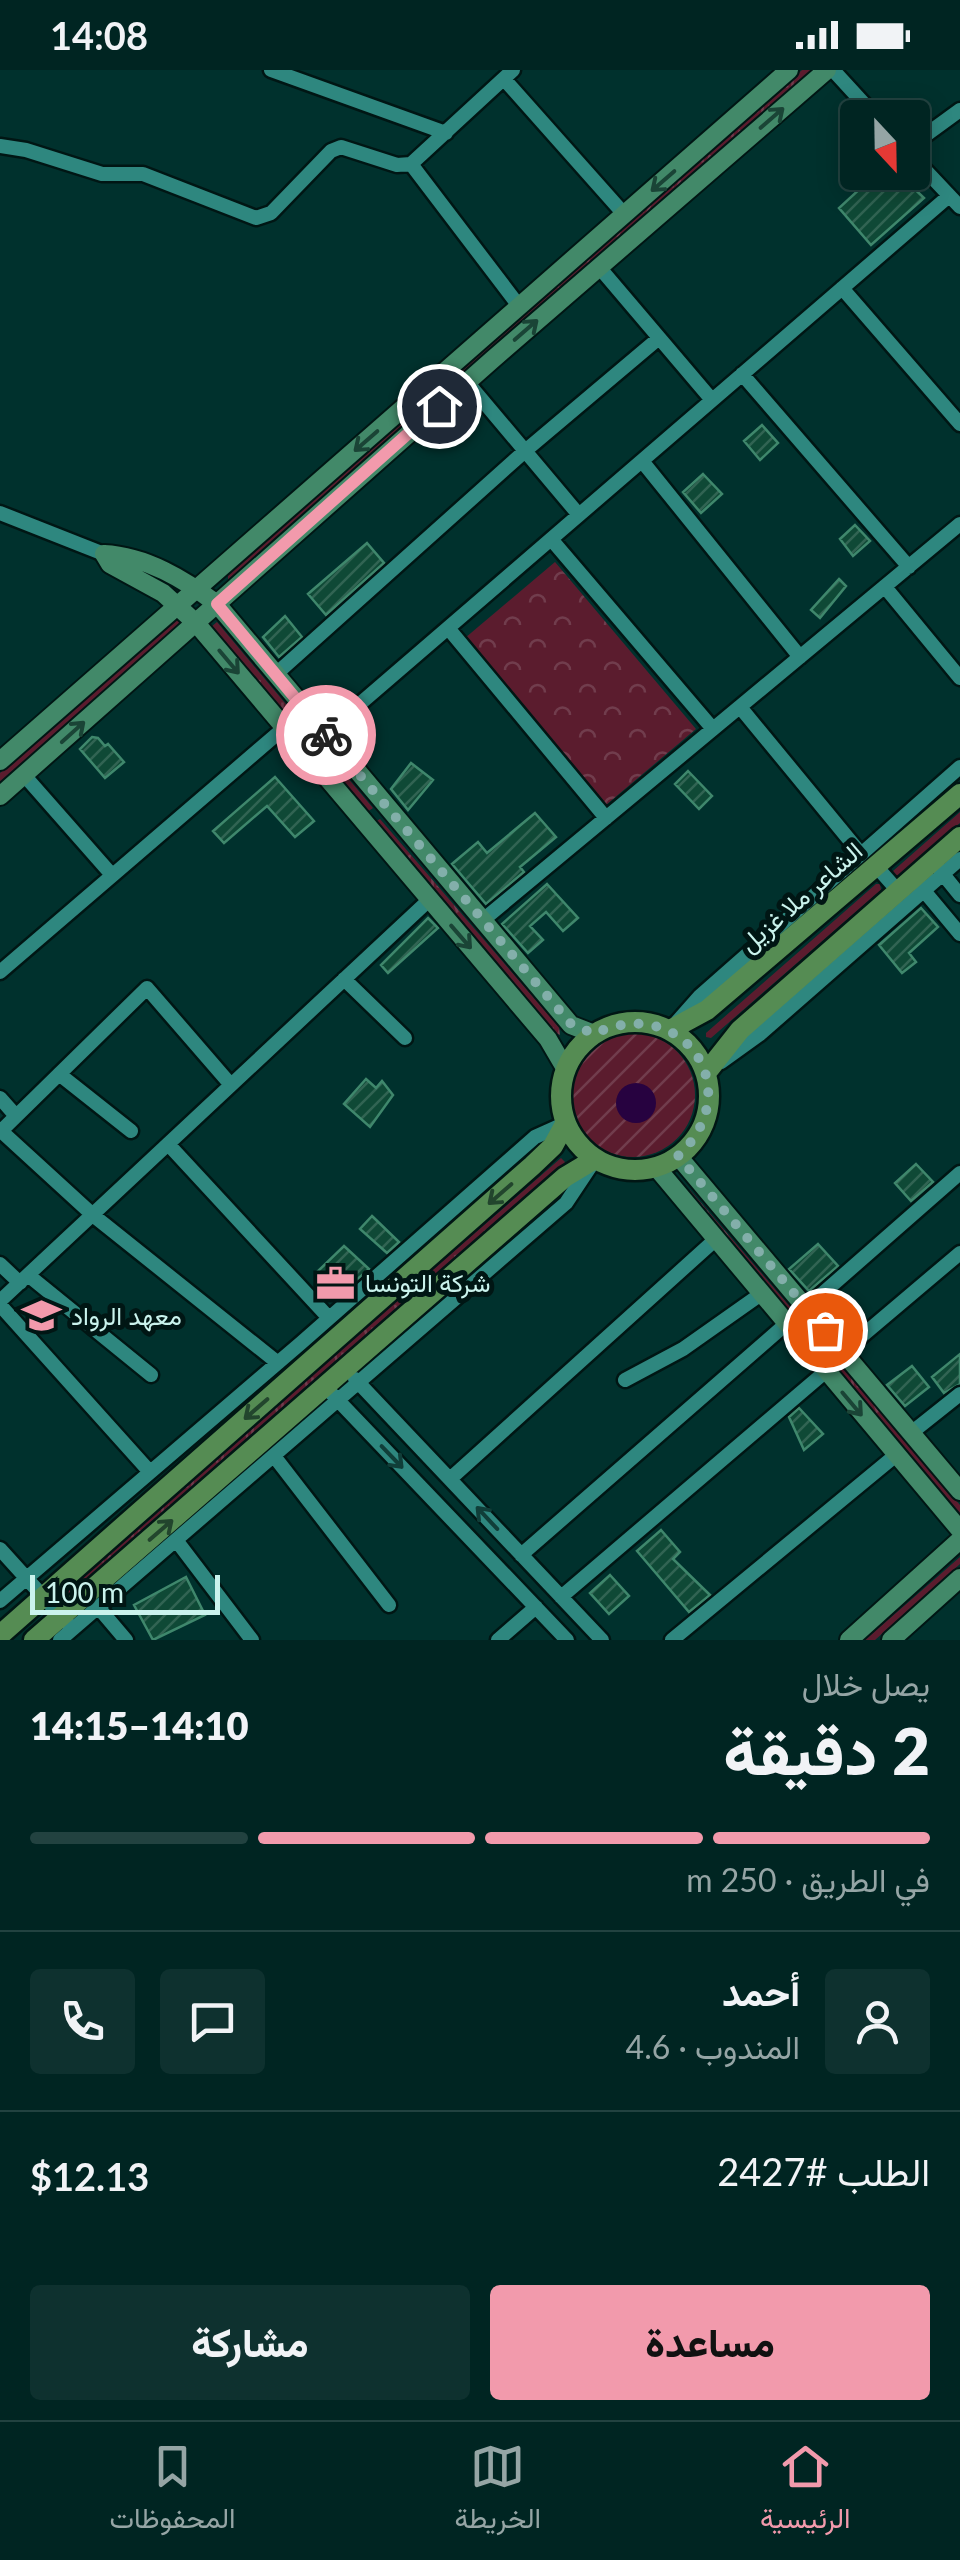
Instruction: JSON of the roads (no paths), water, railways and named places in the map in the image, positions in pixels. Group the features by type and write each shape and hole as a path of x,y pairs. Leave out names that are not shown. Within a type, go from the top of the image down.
{"main road":[{"path":"4,752 788,70"},
{"path":"0,796 467,382 830,70"},
{"path":"104,554 142,562 196,588 217,604 571,1024 594,1034"},
{"path":"104,554 123,574 163,592 196,622 548,1039 566,1068"},
{"name":"الشاعر ملا غزيل","path":"670,1030 707,1010 868,860 960,794"},
{"path":"364,822 386,805"},
{"path":"706,1073 740,1030 938,868 960,837"},
{"path":"632,1021 670,1030 686,1041 706,1073 708,1110 692,1143 678,1156 656,1167 625,1169 595,1159 573,1138 560,1105 566,1068 577,1048 612,1025 632,1021"},
{"path":"0,1635 532,1166 553,1146 566,1124"},
{"path":"678,1156 960,1491"},
{"path":"34,1640 67,1623 332,1394 565,1177 595,1159"},
{"path":"656,1167 960,1530"},
{"path":"849,1640 960,1540"},
{"path":"891,1640 960,1578"}],"street":[{"path":"271,70 446,133"},
{"path":"830,70 859,100"},
{"path":"0,146 26,150 102,174 142,174 256,218 270,213 330,151 341,146 396,164 410,164 508,74 624,214"},
{"path":"930,132 960,110"},
{"path":"410,164 519,306"},
{"path":"326,734 842,288 955,202 930,175"},
{"path":"599,267 712,400"},
{"path":"842,288 960,424"},
{"path":"276,674 525,451 659,338"},
{"path":"742,374 908,567"},
{"path":"467,382 579,515"},
{"path":"642,460 800,657"},
{"path":"0,513 104,554"},
{"path":"482,920 960,524"},
{"path":"551,539 712,729"},
{"path":"885,586 960,678"},
{"path":"448,628 606,818"},
{"path":"740,707 868,860 912,887 960,934"},
{"path":"0,972 284,728"},
{"path":"868,860 960,768"},
{"path":"24,775 112,875"},
{"path":"960,859 938,868 960,894"},
{"path":"150,1472 0,1303 429,900"},
{"path":"344,979 405,1038"},
{"path":"231,1085 147,988 1,1131 94,1216 278,1363"},
{"path":"60,1074 131,1131"},
{"path":"0,1098 16,1116"},
{"path":"3,1592 26,1578 278,1363 535,1137 566,1124"},
{"path":"168,1144 329,1318"},
{"path":"806,1308 960,1174"},
{"path":"450,1479 716,1239"},
{"path":"843,1352 960,1253"},
{"path":"0,1264 151,1375"},
{"path":"625,1380 683,1349 761,1294"},
{"path":"521,1555 786,1324"},
{"path":"562,1597 825,1372"},
{"path":"352,1376 602,1640"},
{"path":"60,1640 67,1623 98,1607 274,1456 332,1394 567,1640"},
{"path":"911,1433 960,1394"},
{"path":"672,1640 896,1455"},
{"path":"274,1456 389,1605"},
{"path":"176,1540 252,1640"},
{"path":"0,1549 67,1623"},
{"path":"98,1607 126,1640"},
{"path":"498,1640 536,1607"}],"place":[{"name":"شركة التونسا","path":"335,1283"},
{"name":"معهد الرواد","path":"41,1316"}]}
